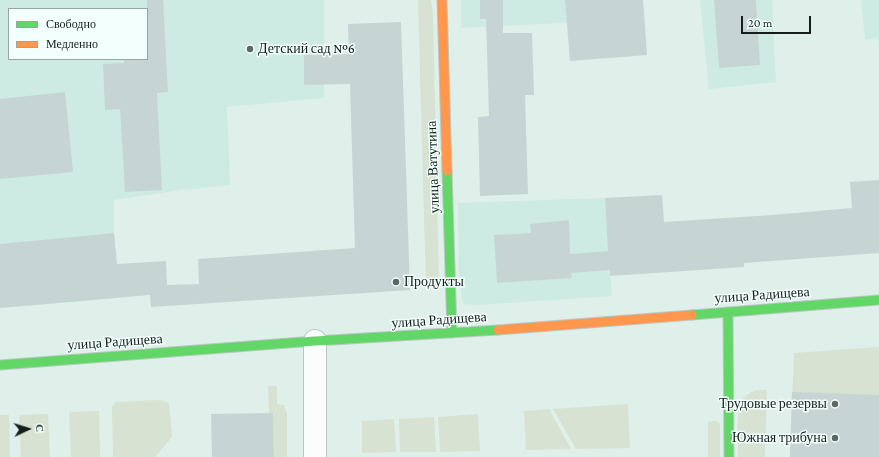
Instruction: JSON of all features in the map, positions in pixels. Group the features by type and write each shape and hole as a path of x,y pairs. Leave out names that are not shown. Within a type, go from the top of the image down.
{"main road":[{"name":"улица Ватутина","path":"442,0 452,333"},
{"name":"улица Радищева","path":"0,365 315,341 452,333 879,300"},
{"path":"728,312 729,457"}],"street":[{"path":"314,457 315,341"}],"shaded area":[{"path":"0,0 324,0 324,98 227,107 230,185 114,200 114,233 119,298 0,308"},
{"path":"418,0 431,0 433,14 439,287 426,287"},
{"path":"461,0 598,0 598,21 461,28"},
{"path":"700,0 772,0 776,82 709,89"},
{"path":"861,0 879,0 879,52 878,38 865,40"},
{"path":"605,198 612,296 478,305 463,304 459,280 458,203"},
{"name":"Трудовые резервы","path":"879,347 879,457 790,457 794,353"},
{"path":"268,386 277,386 277,404 284,405 287,413 287,457 274,457 273,413 269,413"},
{"path":"756,390 767,390 765,457 738,457 739,406 744,397"},
{"path":"160,400 169,403 172,437 155,457 113,457 112,406 116,402"},
{"path":"628,404 630,448 576,449 553,409"},
{"path":"549,409 571,449 526,450 524,411"},
{"path":"99,411 100,457 71,457 69,412"},
{"path":"48,414 50,457 21,457 19,415"},
{"path":"478,414 480,451 440,452 438,417"},
{"path":"0,415 9,415 10,457 0,457"},
{"path":"434,417 436,452 400,452 399,419"},
{"path":"394,419 396,452 362,453 362,421"},
{"path":"716,421 720,424 720,457 708,457 708,422"}],"building":[{"path":"147,0 163,0 168,92 157,93 162,190 125,192 120,109 105,110 103,64 124,63 124,60 148,60"},
{"path":"480,0 503,0 503,33 532,33 534,95 525,95 528,194 480,196 478,117 489,116 486,19 480,19"},
{"path":"565,0 643,0 647,55 570,61"},
{"path":"714,0 756,0 760,65 719,68"},
{"path":"401,22 410,290 151,307 150,295 0,308 0,244 114,233 117,264 166,261 167,285 199,284 198,259 355,248 350,84 304,85 304,55 349,54 348,24"},
{"path":"65,92 73,172 0,179 0,99"},
{"path":"879,180 879,253 744,263 744,267 610,276 610,270 571,273 572,278 497,283 494,235 531,233 530,224 569,220 570,254 608,251 605,198 662,195 664,222 772,215 852,208 850,182"},
{"name":"Южная трибуна","path":"792,392 879,395 879,457 790,457"},
{"path":"273,413 274,457 212,457 211,414"}],"traffic: fast":[{"path":"447,171 452,333"},
{"path":"692,315 879,300"},
{"path":"728,312 729,457"},
{"path":"0,365 315,341 498,330"}],"traffic: slow":[{"path":"442,0 447,171"},
{"path":"498,330 692,315"}],"place":[{"name":"Детский сад №6","path":"250,49"},
{"name":"Продукты","path":"396,282"},
{"name":"Трудовые резервы","path":"835,404"},
{"name":"Южная трибуна","path":"835,438"}]}
